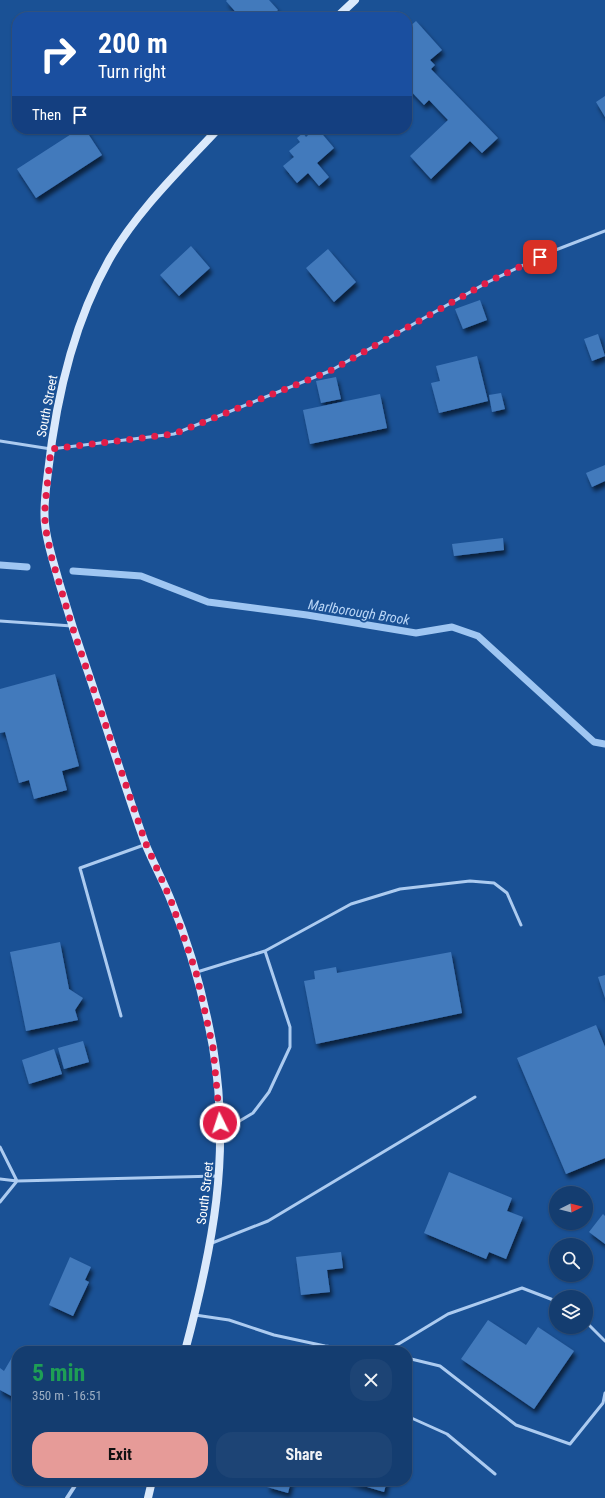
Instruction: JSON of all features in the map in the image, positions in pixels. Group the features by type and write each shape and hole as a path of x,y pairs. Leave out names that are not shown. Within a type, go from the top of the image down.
{"main road":[{"path":"342,12 355,0"},
{"name":"South Street","path":"187,1346 210,1244 220,1176 221,1132 213,1048 196,972 170,898 146,844 72,626 52,559 45,526 45,506 56,408 69,360 93,294 110,259 144,210 213,134"},
{"path":"148,1498 151,1486"}],"street":[{"path":"67,1498 75,1486"}],"lane":[{"path":"0,441 51,449 174,434 330,371 488,282 553,251 605,231"},
{"path":"0,621 72,626"},
{"path":"120,1016 80,868 146,844"},
{"path":"196,972 265,951 351,904 400,889 470,881 494,883 507,893 521,925"},
{"path":"221,1132 253,1113 270,1092 290,1047 290,1027 265,951"},
{"path":"210,1244 268,1221 476,1097"},
{"path":"0,1147 16,1181"},
{"path":"0,1179 16,1181 220,1176"},
{"path":"0,1202 16,1181"},
{"path":"395,1346 448,1314 522,1288 549,1298"},
{"path":"195,1315 228,1320 274,1335 332,1346"},
{"path":"593,1329 605,1341"},
{"path":"412,1359 440,1366 516,1425 570,1444 603,1403 605,1393"},
{"path":"412,1418 447,1434 495,1474"}],"building":[{"path":"269,0 278,10 276,12 236,12 226,1"},
{"path":"416,21 442,50 430,60 435,65 431,69 498,138 482,153 470,141 431,179 410,156 448,120 429,100 424,105 412,92 412,25"},
{"path":"605,96 605,117 596,102"},
{"path":"71,134 88,134 102,155 36,198 17,169"},
{"path":"302,134 306,137 309,134 322,134 334,148 317,163 329,177 319,186 308,173 297,183 283,166 294,157 289,151 300,142 297,138"},
{"path":"191,246 210,268 179,296 160,275"},
{"path":"328,249 356,282 334,302 306,268"},
{"path":"480,300 487,320 463,329 455,309"},
{"path":"598,334 605,356 592,361 584,339"},
{"path":"477,356 488,401 439,413 431,383 440,381 436,366"},
{"path":"336,377 341,399 321,403 316,381"},
{"path":"501,393 505,409 492,412 489,395"},
{"path":"380,394 387,428 310,444 303,410"},
{"path":"605,465 605,481 592,487 586,473"},
{"path":"503,538 504,550 454,556 452,544"},
{"path":"55,674 79,766 62,771 67,790 34,799 29,780 19,783 5,732 0,733 0,689"},
{"path":"60,942 69,989 83,998 75,1010 78,1020 26,1031 10,952"},
{"path":"451,952 462,1013 316,1044 304,981 315,979 314,971 336,967 337,973"},
{"path":"605,975 605,998 598,977"},
{"path":"596,1025 605,1047 605,1158 566,1174 517,1058"},
{"path":"83,1041 89,1062 64,1069 58,1048"},
{"path":"54,1049 62,1074 29,1084 22,1060"},
{"path":"449,1172 512,1198 507,1211 523,1217 506,1259 489,1252 486,1259 424,1233"},
{"path":"603,1214 605,1216 605,1244 589,1232 593,1230 593,1227"},
{"path":"341,1252 343,1268 327,1270 330,1292 301,1295 296,1257"},
{"path":"70,1257 91,1267 85,1280 89,1282 73,1316 49,1305"},
{"path":"488,1320 526,1345 538,1327 574,1351 534,1409 461,1359"},
{"path":"12,1357 12,1396 0,1390 0,1368 4,1371"},
{"path":"267,1486 290,1486 288,1493"},
{"path":"364,1486 386,1486 384,1492"}],"waterway":[{"name":"Marlborough Brook","path":"0,565 27,567"},
{"name":"Marlborough Brook","path":"73,571 141,576 208,602 307,615 416,633 452,627 478,636 594,742 605,744"}],"route":[{"path":"220,1123 218,1086 206,1010 185,935 146,844 72,626 52,559 45,526 45,506 51,449 174,434 330,371 488,282 540,257"}]}
